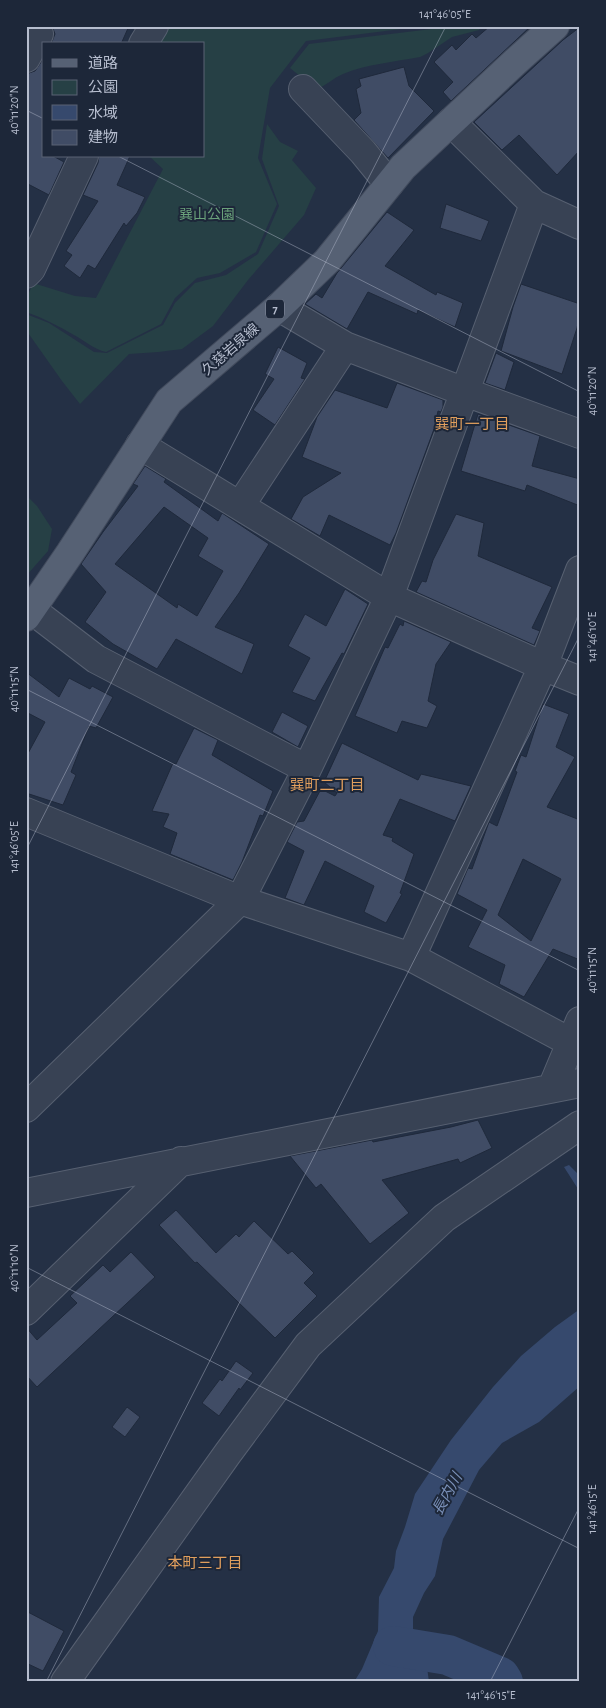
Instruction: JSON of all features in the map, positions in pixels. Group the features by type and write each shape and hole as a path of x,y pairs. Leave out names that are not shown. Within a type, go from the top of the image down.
{"main road":[{"name":"久慈岩泉線","path":"29,613 170,402 279,307 327,261 403,167 555,26"}],"street":[{"path":"144,42 154,26"},
{"path":"26,58 40,34"},
{"path":"303,89 363,152 389,184"},
{"path":"451,122 534,204 580,225"},
{"path":"26,274 31,269 83,158"},
{"path":"26,1108 240,900 307,769 389,597 534,204"},
{"path":"279,307 345,346 580,434"},
{"path":"240,506 345,346"},
{"path":"140,445 389,597 580,681"},
{"path":"412,957 543,666 580,570"},
{"path":"29,613 96,659 307,769"},
{"path":"26,812 240,900 412,957 575,1032 552,1088"},
{"path":"26,1193 580,1083"},
{"path":"65,1682 228,1453 308,1345 444,1218 580,1125"},
{"path":"26,1311 181,1161"}],"green space":[{"name":"巽山公園","path":"161,26 409,26 409,28 306,41 270,88 258,158 277,204 256,252 220,273 197,278 175,298 161,324 106,352 57,325 26,312 26,300 33,283 75,296 96,298 163,169 151,158 205,158 205,42 152,42"},
{"path":"456,26 481,26 479,30 452,37 420,57 352,71 316,89 290,68 309,44"},
{"path":"267,124 280,142 298,151 292,160 316,188 304,215 248,280 213,326 182,349 129,354 80,404 26,330 26,314 49,323 94,352 107,353 163,325 175,303 195,283 226,275 258,254 279,206 262,159"},
{"path":"26,495 37,506 52,529 48,551 26,576"}],"water":[{"path":"569,1165 580,1176 580,1192 564,1167"},
{"name":"長内川","path":"580,1309 580,1386 539,1422 502,1443 479,1470 443,1539 435,1576 424,1593 413,1617 413,1636 427,1667 429,1682 354,1682 362,1669 378,1631 379,1597 394,1568 396,1551 415,1494 451,1440 493,1387 521,1356"}],"building":[{"path":"52,26 129,26 122,42 52,42 55,34"},
{"path":"490,26 531,26 451,101 443,92 453,82 434,62 452,45 456,50 472,34 476,38"},
{"path":"580,27 580,150 557,175 519,135 502,150 474,122 563,40"},
{"path":"42,61 42,158 57,158 64,162 49,195 26,183 26,74 35,71"},
{"path":"404,67 409,86 434,111 388,158 354,120 361,113 356,89 361,86 359,79"},
{"path":"99,158 129,158 117,185 145,197 137,213 126,226 124,223 95,269 88,265 80,278 64,266 72,255 66,251 98,201 83,195"},
{"path":"446,204 489,221 481,241 440,228"},
{"path":"387,212 414,230 385,266 436,295 437,292 463,303 455,327 418,310 417,314 368,292 347,329 305,304 316,294 322,298 337,273"},
{"path":"521,284 580,304 577,328 562,374 501,351"},
{"path":"278,347 307,363 301,378 305,379 275,425 253,410 274,379 265,374"},
{"path":"496,353 514,362 505,390 485,383"},
{"path":"397,383 443,400 443,407 441,412 438,411 434,429 390,545 329,515 320,536 291,519 303,497 341,473 302,457 317,417 335,390 387,408"},
{"path":"478,414 540,436 532,466 580,479 580,506 527,485 525,491 461,471"},
{"path":"145,466 166,479 164,482 218,521 222,513 269,544 239,593 215,627 254,644 242,674 176,639 157,669 113,644 85,622 106,592 81,564 138,486 133,484","holes":["164,507 208,538 198,556 223,571 197,616 178,604 177,608 115,564"]},
{"path":"456,514 484,523 478,556 552,587 532,628 540,631 534,645 416,592 422,581 426,582 433,560"},
{"path":"345,589 368,604 344,654 342,653 315,701 292,692 310,658 288,646 305,614 326,626"},
{"path":"404,621 451,642 436,664 428,701 437,706 427,728 402,721 397,733 355,716 385,647 388,648 400,624 403,626"},
{"path":"26,672 59,697 69,678 90,689 92,686 113,697 96,728 89,726 71,772 76,775 63,805 26,793 26,757 45,722 26,712"},
{"path":"543,704 569,714 556,747 575,757 547,807 580,820 580,960 553,949 524,997 499,984 505,965 468,947 487,910 457,894 468,868 472,869 489,822 497,826 517,772 515,771 521,755 526,757","holes":["523,859 561,879 531,941 498,915"]},
{"path":"282,712 308,726 298,747 272,732"},
{"path":"194,728 218,740 212,755 273,791 263,816 260,815 233,880 170,854 177,833 163,827 169,814 152,811 173,763 176,764"},
{"path":"342,743 418,780 421,774 471,786 455,821 400,799 383,835 393,838 392,841 414,854 400,893 402,894 386,923 364,912 374,886 325,861 304,905 285,898 304,851 287,842 297,822 304,821 321,789 335,796 337,793 324,782"},
{"path":"478,1120 492,1148 460,1163 458,1159 382,1180 409,1213 370,1244 321,1184 316,1188 290,1156 372,1140 373,1142"},
{"path":"176,1210 216,1253 236,1234 239,1237 254,1221 288,1254 292,1251 314,1273 304,1283 317,1296 275,1338 197,1262 195,1263 159,1225"},
{"path":"131,1252 155,1277 37,1387 26,1375 26,1327 37,1340 77,1303 70,1296 103,1265 110,1272"},
{"path":"236,1361 253,1373 240,1390 239,1388 219,1416 202,1403 220,1379 222,1381"},
{"path":"127,1407 140,1417 125,1437 112,1427"},
{"path":"26,1611 64,1631 43,1671 26,1663"}],"waterway":[{"path":"393,1646 448,1655 500,1677 503,1682"}],"district":[{"name":"巽町一丁目","path":"472,424"},
{"name":"巽町二丁目","path":"327,785"},
{"name":"本町三丁目","path":"205,1563"}]}
